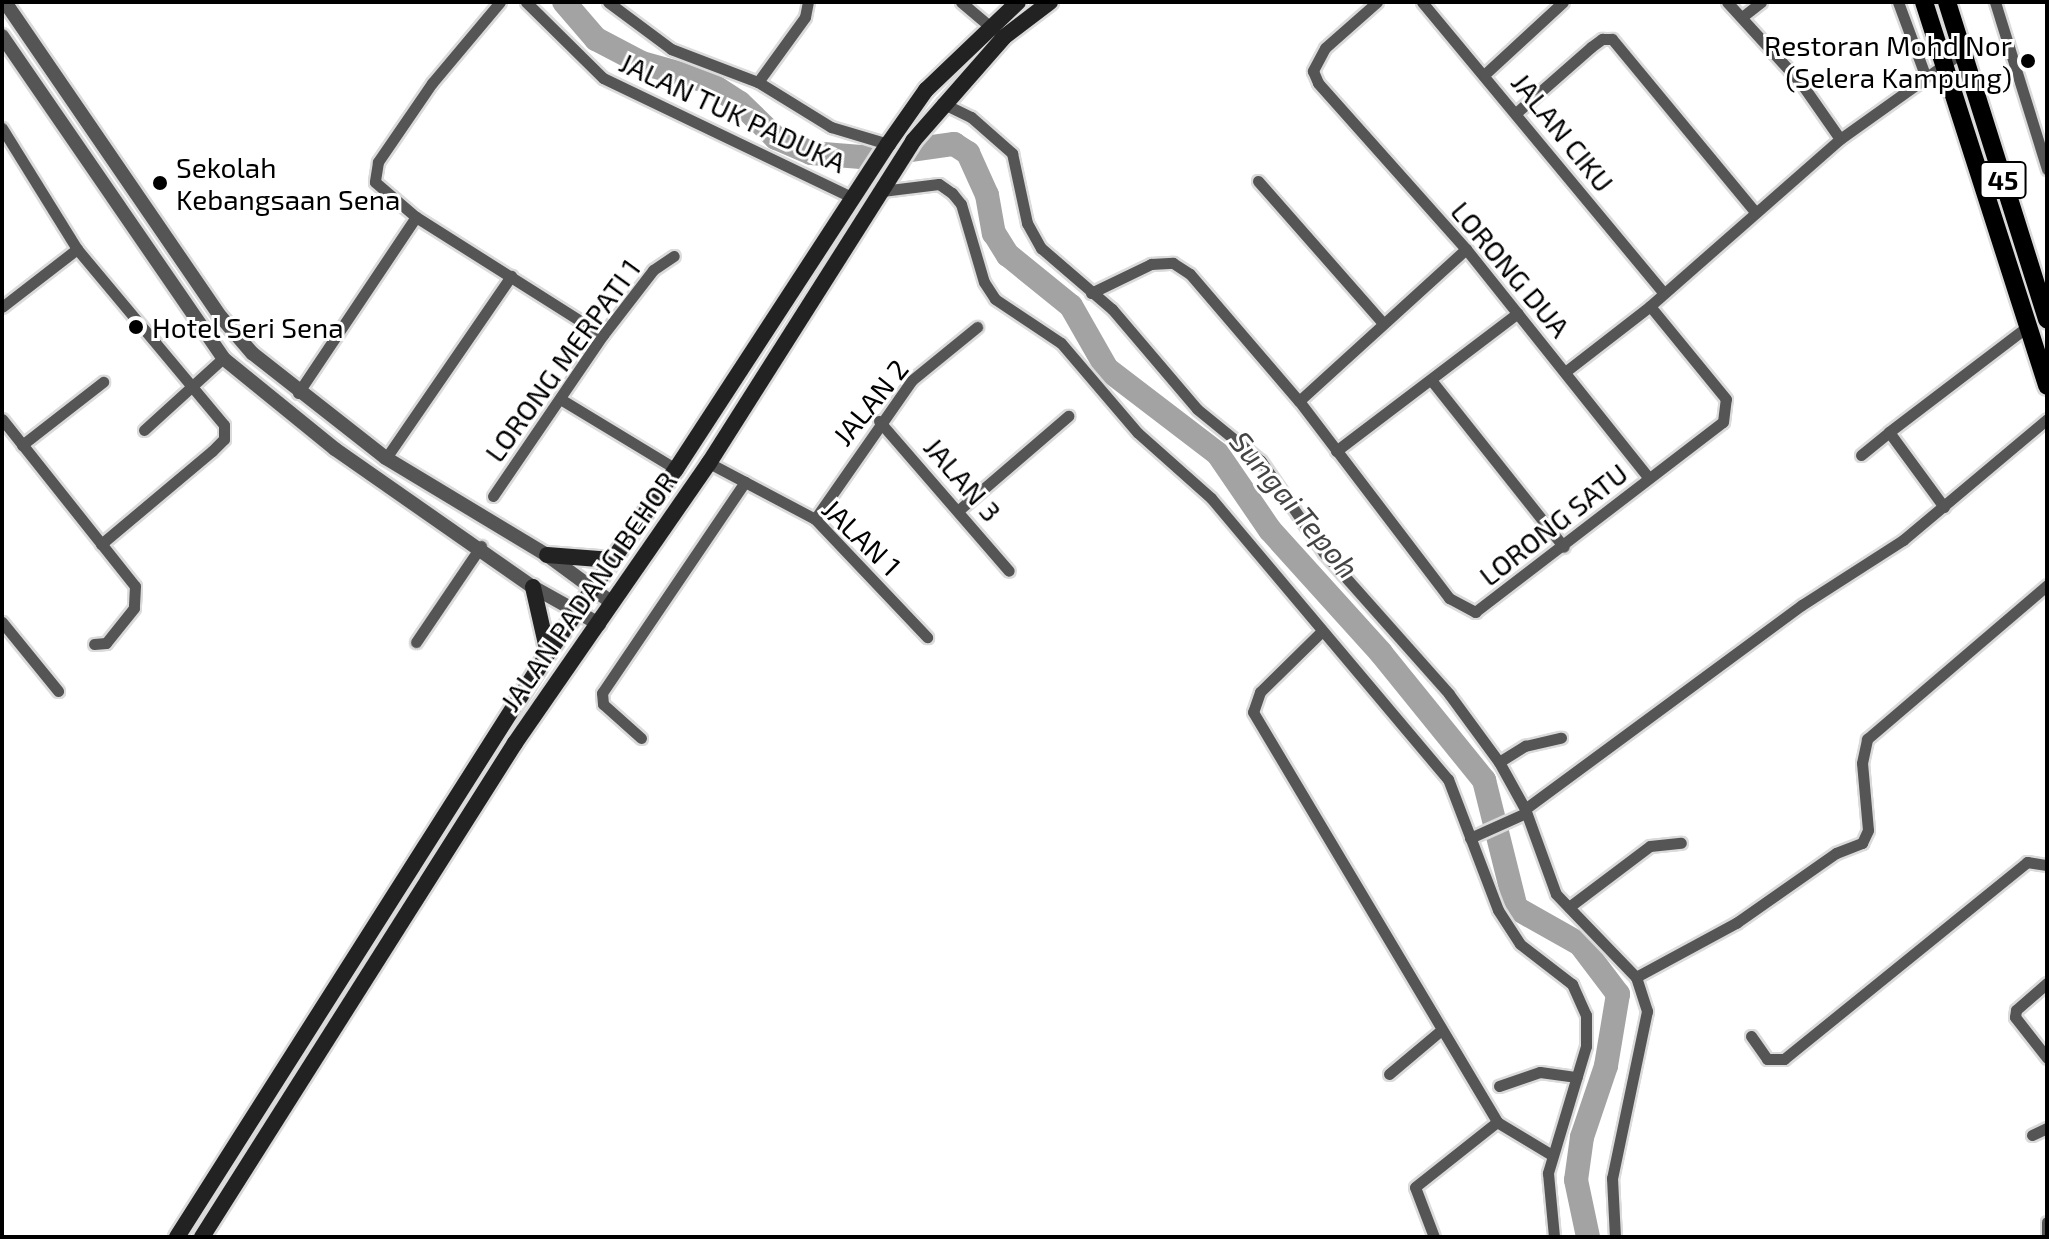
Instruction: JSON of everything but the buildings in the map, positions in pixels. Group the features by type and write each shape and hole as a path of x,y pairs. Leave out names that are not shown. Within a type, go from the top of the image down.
{"highway":[{"name":"45","path":"1924,2 2047,386"},
{"name":"45","path":"1947,2 2046,312"},
{"path":"2025,320 2046,312"}],"main road":[{"name":"JALAN PADANG BEHOR","path":"177,1237 548,653 676,469 888,144 926,90 988,26 1018,2"},
{"name":"JALAN PADANG BEHOR","path":"202,1237 515,743 709,463 913,141 942,103 1004,37 1050,2"},
{"path":"547,555 612,560"},
{"path":"533,587 548,653"}],"street":[{"path":"5,2 221,317 298,393 386,458 547,555 612,603"},
{"path":"500,2 432,83 374,172 375,182 416,217 603,335"},
{"name":"JALAN TUK PADUKA","path":"526,2 603,78 856,194"},
{"path":"608,2 671,49 758,82 831,127 888,144"},
{"path":"758,82 805,17 808,2"},
{"path":"961,2 1004,37"},
{"name":"LORONG DUA","path":"1377,2 1315,62 1318,83 1466,249 1649,478"},
{"name":"JALAN CIKU","path":"1422,2 1485,74 1664,293"},
{"path":"1485,74 1563,2"},
{"path":"1727,2 1801,83 1840,139"},
{"path":"1742,17 1761,2"},
{"path":"1898,2 1925,75"},
{"path":"1995,2 2047,169"},
{"path":"2,36 223,358 335,449 481,546 533,587 599,624"},
{"path":"1516,113 1602,39 1612,39 1755,212"},
{"path":"1565,372 1650,306 1840,139 1925,75 1962,52"},
{"path":"942,103 971,117 1012,153 1027,223 1041,248 1112,309 1197,409 1261,461 1324,553 1439,682 1499,762 1523,813 1547,880 1636,977 1647,1011 1612,1178 1615,1237"},
{"path":"2,128 77,249 191,391 224,425 224,439 101,544"},
{"path":"1258,181 1382,322"},
{"path":"885,186 939,184 952,193 961,204 984,282 995,299 1061,343 1138,433 1211,498 1320,633 1448,779 1488,888 1512,932 1572,984 1582,1001 1588,1031 1552,1155 1547,1194 1554,1237"},
{"path":"298,393 416,217"},
{"path":"2,307 77,249"},
{"path":"1299,401 1382,322 1466,249"},
{"name":"LORONG MERPATI 1","path":"493,496 562,400 603,335 653,270 674,256"},
{"name":"LORONG SATU","path":"1091,293 1151,264 1173,263 1190,274 1299,401 1449,598 1466,611 1484,608 1723,422 1728,407 1650,306"},
{"path":"386,458 511,276"},
{"path":"1336,451 1518,313"},
{"path":"1861,455 2025,320"},
{"name":"JALAN 2","path":"815,519 879,421 912,380 977,327"},
{"path":"144,430 191,391 223,358"},
{"path":"1431,380 1564,547"},
{"path":"22,445 103,382"},
{"path":"562,400 676,469"},
{"path":"960,509 1068,416"},
{"path":"2,419 101,544 138,597 106,643 94,644"},
{"path":"1470,838 1523,813 1944,507 2047,419"},
{"name":"JALAN 3","path":"879,421 960,509 1009,571"},
{"path":"1889,432 1944,507"},
{"name":"JALAN 1","path":"709,463 815,519 927,637"},
{"path":"641,738 603,704 602,693 745,482"},
{"path":"416,642 481,546"},
{"path":"1636,977 1736,923 1836,853 1862,843 1868,830 1862,763 1867,739 2047,585"},
{"path":"2,622 58,691"},
{"path":"1320,633 1260,692 1253,712 1440,1031 1497,1122 1552,1155"},
{"path":"1499,762 1525,746 1561,738"},
{"path":"1569,907 1650,846 1681,843"},
{"path":"1751,1036 1767,1059 1784,1059 2027,862 2047,865"},
{"path":"2047,983 2016,1010 2015,1017 2047,1058"},
{"path":"1389,1074 1440,1031"},
{"path":"1499,1086 1540,1072 1577,1077"},
{"path":"1434,1237 1415,1187 1497,1122"},
{"path":"2032,1135 2047,1128"},
{"path":"2047,1222 2047,1234"}],"waterway":[{"name":"Sungai Tepoh","path":"564,2 596,39 642,63 706,81 740,103 776,138 811,153 861,157 954,144 968,153 987,195 994,233 1008,255 1071,306 1107,369 1218,454 1270,530 1381,653 1484,780 1516,908 1580,944 1618,994 1606,1066 1582,1137 1576,1180 1588,1237"}],"place":[{"name":"Restoran Mohd Nor (Selera Kampung)","path":"2028,61"},
{"name":"Sekolah Kebangsaan Sena","path":"160,183"},
{"name":"Hotel Seri Sena","path":"136,327"}]}
